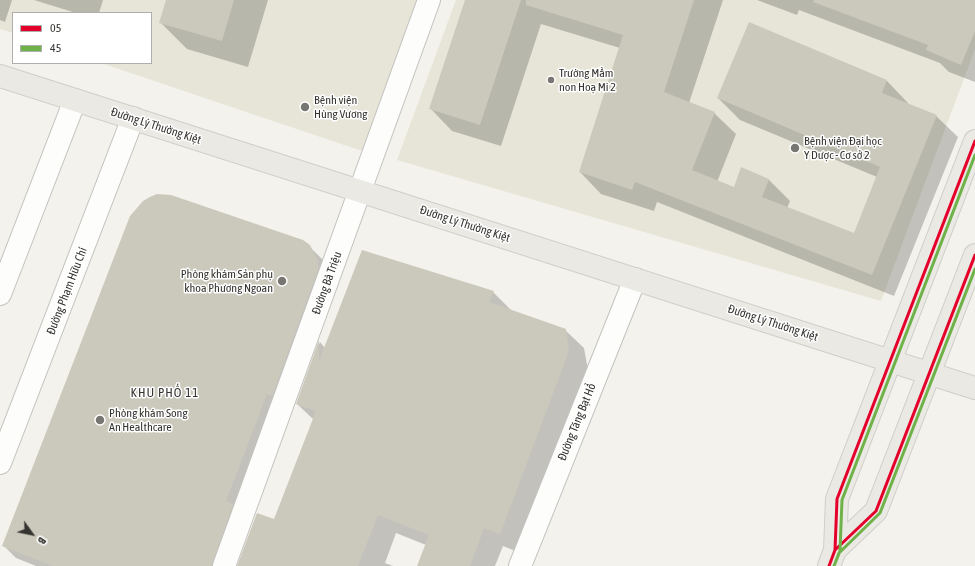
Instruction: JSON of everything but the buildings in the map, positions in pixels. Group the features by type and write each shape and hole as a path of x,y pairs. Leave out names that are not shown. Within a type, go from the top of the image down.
{"main road":[{"name":"Đường Lý Thường Kiệt","path":"0,76 975,388"},
{"path":"832,558 837,499 975,141"},
{"path":"832,558 876,511 975,255"}],"street":[{"name":"Đường Bà Triệu","path":"224,566 429,0"},
{"path":"0,294 75,100"},
{"name":"Đường Phạm Hữu Chí","path":"0,463 133,118"},
{"name":"Đường Tăng Bạt Hổ","path":"520,566 635,279"}],"shaded area":[{"name":"Bệnh viện Hùng Vương","path":"0,0 417,0 362,151 104,64 152,64 152,12 12,12 12,33 0,29"},
{"path":"456,0 975,0 975,49 881,301 397,160"}],"transit line":[{"name":"05","path":"829,566 835,550 837,499 975,141"},
{"name":"45","path":"834,566 840,551 842,500 975,155"},
{"name":"05","path":"829,566 835,550 876,511 975,255"},
{"name":"45","path":"834,566 839,553 880,513 975,269"}],"place":[{"name":"Trường Mầm non Hoạ Mi 2","path":"551,80"},
{"name":"Bệnh viện Hùng Vương","path":"305,107"},
{"name":"Bệnh viện Đại học Y Dược - Cơ sở 2","path":"795,148"},
{"name":"Phòng khám Sản phụ khoa Phương Ngoan","path":"282,281"},
{"name":"Phòng khám Song An Healthcare","path":"100,420"}],"district":[{"name":"KHU PHỐ 11","path":"165,393"}]}
